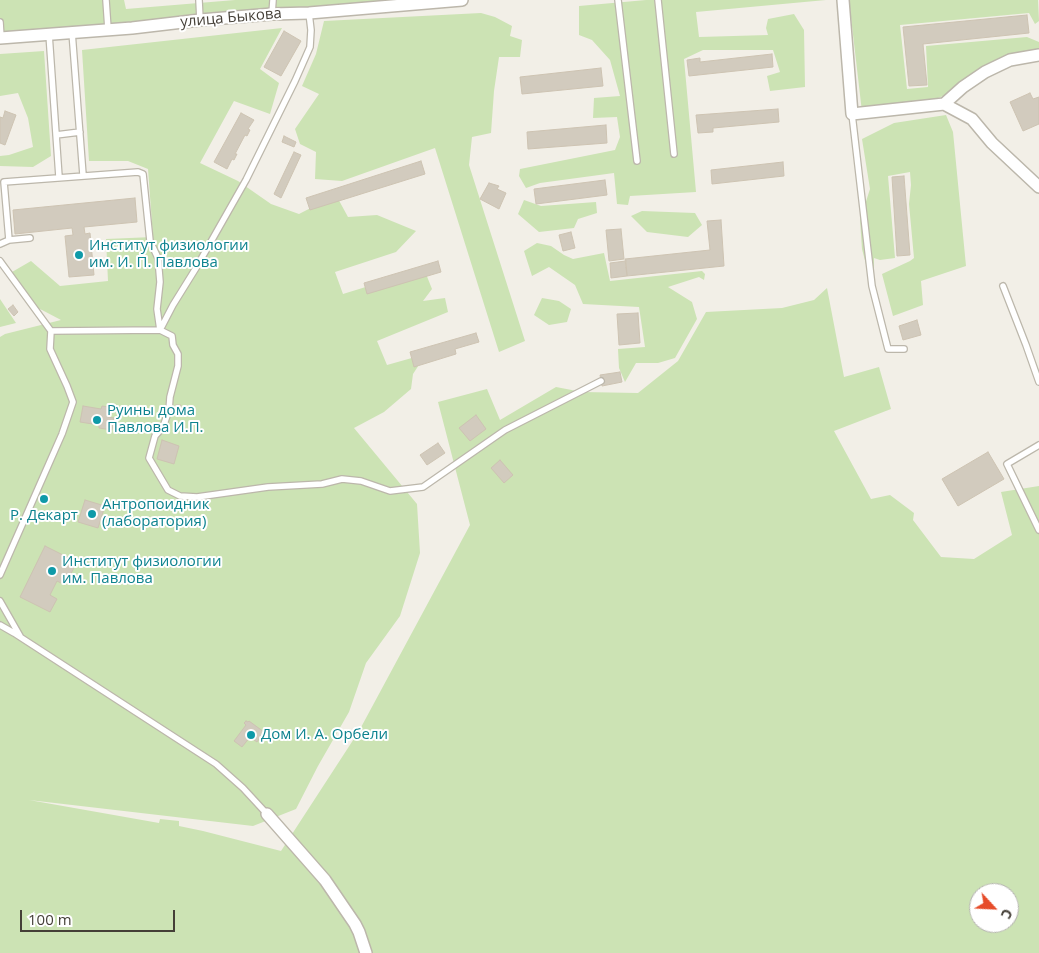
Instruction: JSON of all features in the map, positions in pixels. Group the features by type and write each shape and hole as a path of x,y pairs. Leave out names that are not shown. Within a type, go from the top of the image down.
{"street":[{"name":"улица Быкова","path":"1,38 272,14 309,13 462,0"},
{"path":"844,0 852,114 944,104 985,72 1010,60 1039,55"},
{"path":"944,104 972,119 992,143 1039,187"},
{"path":"266,814 325,880 355,924 366,953"}],"lane":[{"path":"106,0 108,30"},
{"path":"199,0 200,20"},
{"path":"272,14 273,0"},
{"path":"618,0 637,161"},
{"path":"658,0 674,154"},
{"path":"160,330 246,180 295,81 310,47 309,13"},
{"path":"0,22 1,38"},
{"path":"72,32 83,175"},
{"path":"48,34 59,177"},
{"path":"852,114 872,286 888,349 904,349"},
{"path":"56,134 80,132"},
{"path":"8,240 4,182 83,175 138,172 143,174 150,241 158,258 160,282 157,309 160,330"},
{"path":"0,244 8,240 30,238"},
{"path":"0,261 51,331 50,349 73,402 62,434 0,576"},
{"path":"1002,286 1039,382"},
{"path":"51,331 160,330 172,336 173,345 178,354 178,366 170,397 169,410 163,427 156,436 149,458 168,490 180,496 197,496 268,487 322,484 342,479 361,480 390,491 423,487 505,430 601,381"},
{"path":"1039,445 1007,464 1039,530"},
{"path":"0,601 23,639"},
{"path":"0,625 216,764 243,788 266,814"}],"green space":[{"path":"0,0 124,0 126,9 235,0 396,0 0,33"},
{"path":"646,0 826,0 696,12 699,37 768,35 766,28 768,19 794,14 804,30 805,87 770,91 767,76 780,72 773,50 703,50 684,59 696,192 630,196 628,205 617,204 614,173 540,183 526,188 519,176 520,169 615,150 620,137 617,117 593,118 594,98 620,96 610,60 592,40 579,35 579,6"},
{"path":"849,0 1038,0 1039,21 1035,24 1029,13 900,25 907,89 928,87 926,46 1027,37 1039,42 1039,50 928,102 862,112"},
{"path":"481,13 495,17 512,26 510,36 522,40 520,57 499,57 491,133 472,137 469,165 525,341 499,352 435,148 342,181 315,179 316,152 300,144 295,129 319,94 302,86 316,54 324,21"},
{"path":"282,28 260,69 279,83 270,114 234,101 200,163 238,181 271,204 299,214 336,195 348,217 377,215 416,231 396,252 335,272 343,294 424,269 432,289 423,301 445,298 448,312 377,341 387,365 426,354 413,374 411,389 384,412 354,428 417,504 420,553 400,616 366,663 349,712 296,809 253,826 29,800 159,823 160,819 179,821 179,826 281,851 359,731 470,525 438,402 487,389 500,420 556,387 582,392 638,393 678,361 706,312 782,308 814,300 827,288 844,377 879,367 891,409 834,431 871,499 890,495 914,513 913,520 941,557 974,559 1012,535 1001,492 1039,486 1039,953 0,953 0,337 5,334 61,320 32,306 12,272 31,261 60,286 108,281 106,239 153,237 148,169 128,161 89,161 82,50"},
{"path":"44,51 51,156 33,167 0,166 0,156 33,147 28,118 18,93 0,96 0,54"},
{"path":"946,115 953,132 966,266 921,281 923,305 893,316 882,274 914,258 909,204 910,172 888,176 895,258 880,260 874,258 874,284 870,280 862,249 860,220 870,189 862,139 894,123"},
{"path":"524,200 541,206 596,202 597,213 578,219 574,228 539,232 518,214"},
{"path":"642,211 695,213 702,225 688,237 647,232 631,216"},
{"path":"537,243 551,246 573,259 604,253 610,281 702,271 705,274 704,280 699,277 668,287 692,302 697,319 675,358 658,363 636,363 625,382 619,368 618,349 645,347 639,307 583,304 575,285 549,267 532,276 524,251"},
{"path":"542,298 559,301 571,309 567,322 549,325 534,315"},
{"path":"0,299 16,323 0,327"}],"building":[{"path":"1027,15 1029,33 923,44 927,85 909,86 903,27"},
{"path":"284,31 301,41 281,76 264,67"},
{"path":"772,54 773,67 689,76 687,60 700,58 700,62"},
{"path":"601,68 603,86 522,94 520,77"},
{"path":"1030,93 1033,99 1039,97 1039,124 1023,131 1010,102"},
{"path":"778,109 779,122 713,128 713,132 698,133 696,115"},
{"path":"5,111 16,115 5,145 0,143 0,117 3,118"},
{"path":"241,113 254,120 248,129 250,130 247,136 245,135 235,154 237,154 234,160 232,159 227,169 214,162"},
{"path":"606,125 607,143 528,149 527,132"},
{"path":"284,136 296,142 294,147 282,142"},
{"path":"294,152 301,155 281,198 274,194"},
{"path":"421,161 425,174 310,210 306,198"},
{"path":"783,162 784,176 712,184 711,170"},
{"path":"904,176 910,255 897,256 892,177"},
{"path":"605,180 607,195 536,204 534,189"},
{"path":"489,183 499,186 497,189 506,193 499,209 480,199"},
{"name":"Институт физиологии им. И. П. Павлова","path":"135,198 137,222 84,227 85,234 90,233 94,275 69,277 65,236 73,235 72,228 15,234 13,210"},
{"path":"721,220 724,266 627,276 625,259 710,250 707,221"},
{"path":"621,229 624,259 609,261 606,230"},
{"path":"571,232 575,248 563,251 559,235"},
{"path":"438,261 441,272 367,294 364,283"},
{"path":"626,261 627,276 611,278 610,263"},
{"path":"13,305 18,312 14,316 8,309"},
{"path":"638,313 640,343 619,345 617,314"},
{"path":"917,320 921,335 903,340 899,326"},
{"path":"476,333 479,342 455,349 456,354 414,367 410,352"},
{"path":"620,372 622,382 602,386 600,375"},
{"path":"176,405 181,405 180,413 176,413"},
{"name":"Руины дома Павлова И.П.","path":"83,406 101,409 102,406 109,407 108,417 114,418 112,430 99,428 99,425 80,422"},
{"path":"476,415 486,429 470,441 459,428"},
{"path":"162,440 179,446 174,464 157,459"},
{"path":"438,443 445,453 427,465 420,455"},
{"path":"988,452 1004,479 958,506 942,479"},
{"path":"500,460 513,475 504,483 491,468"},
{"name":"Антропоидник (лаборатория)","path":"85,500 105,506 98,528 78,522"},
{"name":"Институт физиологии им. Павлова","path":"45,546 77,562 65,585 57,581 50,595 57,599 50,612 20,597"},
{"name":"Дом И. А. Орбели","path":"249,721 264,732 257,742 250,737 242,747 234,741 246,725 244,723"}],"place":[{"name":"Институт физиологии им. И. П. Павлова","path":"79,255"},
{"name":"Руины дома Павлова И.П.","path":"97,420"},
{"name":"Р. Декарт","path":"44,499"},
{"name":"Антропоидник (лаборатория)","path":"92,514"},
{"name":"Институт физиологии им. Павлова","path":"52,571"},
{"name":"Дом И. А. Орбели","path":"251,735"}]}
